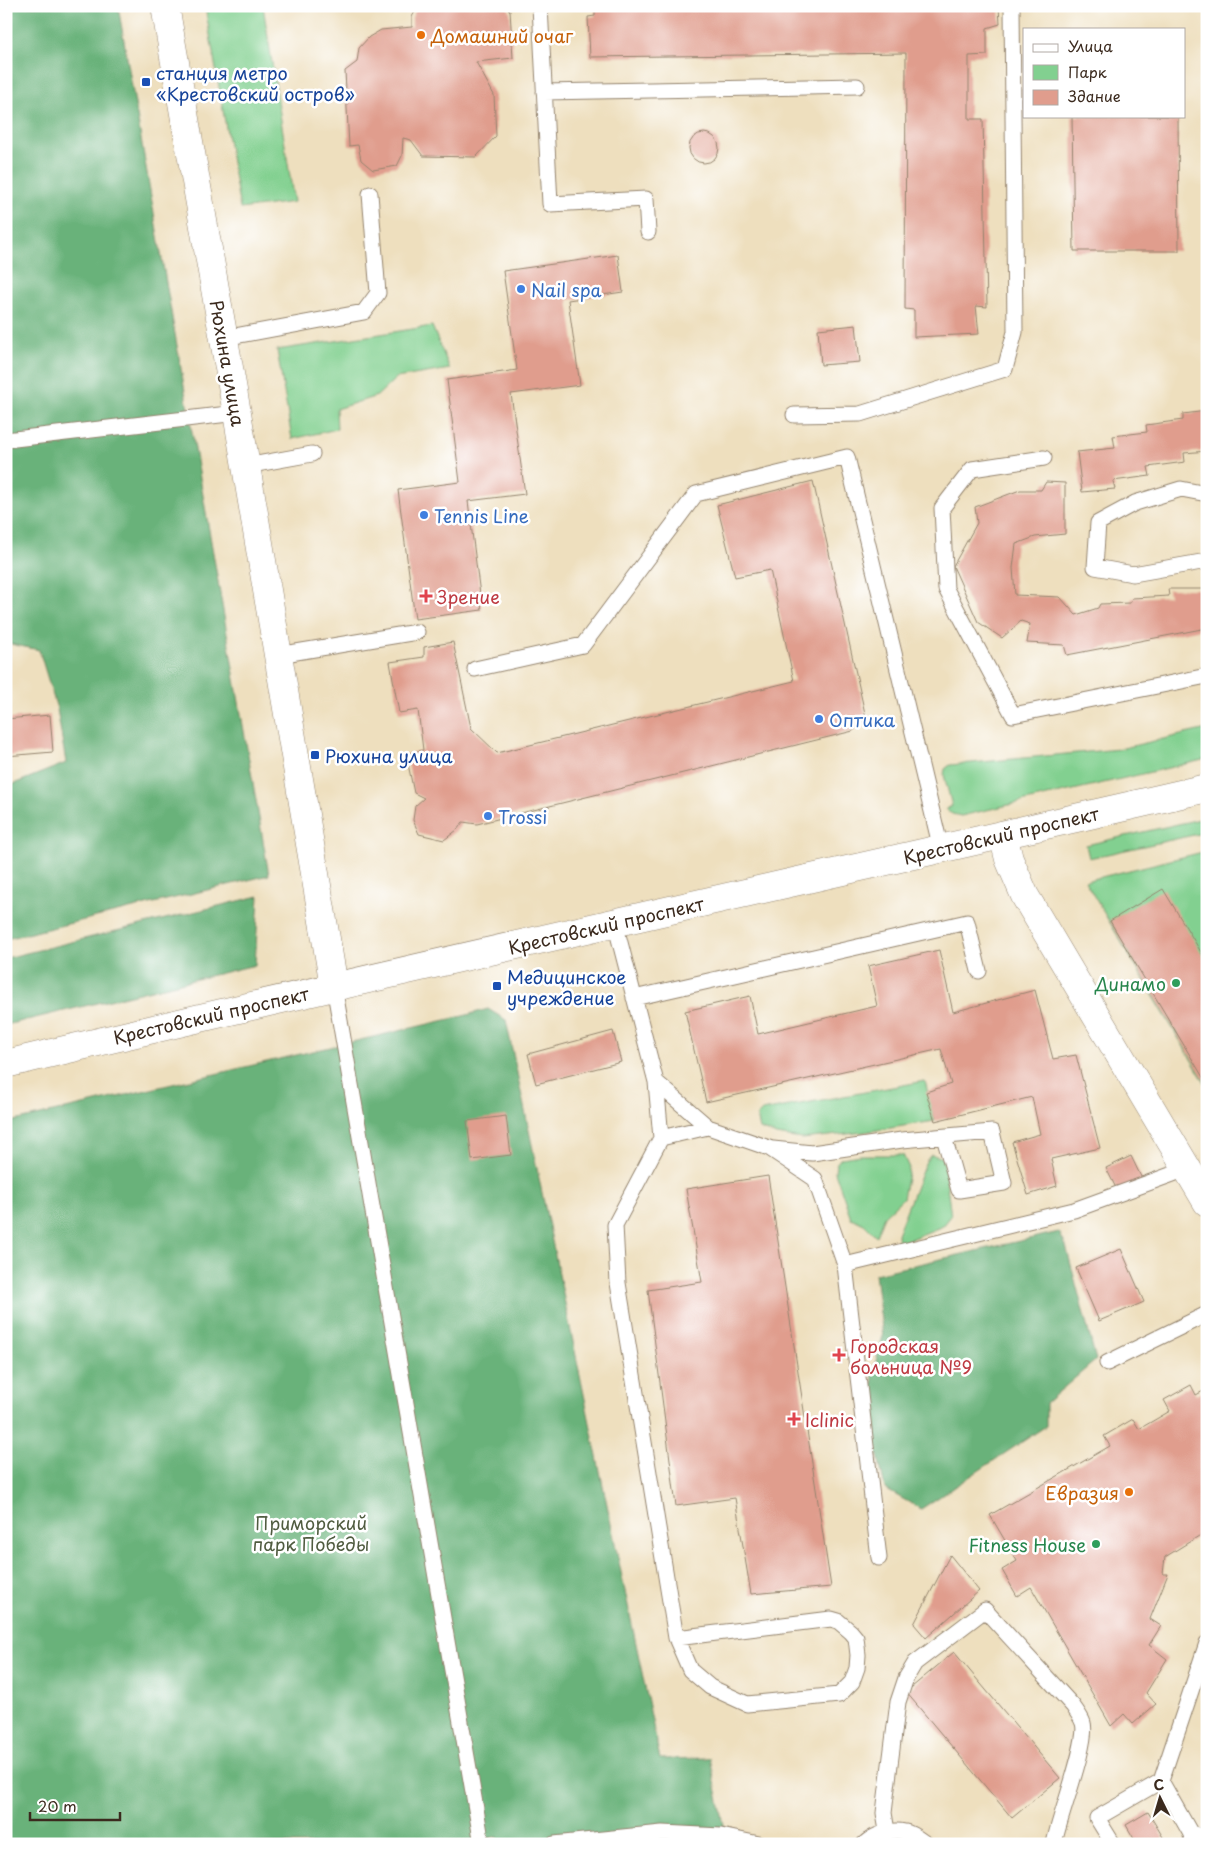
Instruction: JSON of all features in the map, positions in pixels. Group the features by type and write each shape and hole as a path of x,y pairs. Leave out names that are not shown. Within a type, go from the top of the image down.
{"street":[{"name":"Рюхина улица","path":"165,6 237,413 334,986"},
{"name":"Крестовский проспект","path":"6,1064 334,986 1207,788"},
{"path":"1003,835 1009,859 1024,896 1207,1202"}],"lane":[{"path":"540,6 550,204 646,199 648,232"},
{"path":"794,415 860,414 1005,369 1015,332 1012,6"},
{"path":"544,92 857,86"},
{"path":"224,338 364,312 378,294 370,194"},
{"path":"6,440 237,413"},
{"path":"246,466 312,454"},
{"path":"475,669 583,645 696,494 847,457 941,849"},
{"path":"1044,458 972,469 942,508 946,589 1013,715 1207,676"},
{"path":"1207,494 1181,489 1135,503 1098,523 1095,567 1133,574 1207,561"},
{"path":"278,655 417,632"},
{"path":"634,998 968,922 979,971"},
{"path":"615,923 656,1082 661,1138 615,1225 618,1283 676,1638 690,1670 710,1687 747,1704 839,1695 852,1682 857,1668 856,1638 846,1626 831,1619 676,1638"},
{"path":"334,986 482,1844"},
{"path":"656,1082 708,1127 769,1148 812,1153 902,1140 992,1132 1004,1183 959,1190 944,1137"},
{"path":"661,1138 708,1127"},
{"path":"769,1148 815,1179"},
{"path":"812,1153 815,1179 845,1265 879,1558"},
{"path":"845,1265 1074,1210 1186,1168"},
{"path":"1107,1363 1207,1314"},
{"path":"887,1831 884,1813 887,1786 898,1702 906,1678 915,1663 985,1610 1073,1706 1084,1724 1081,1748 1054,1844"},
{"path":"1113,1844 1097,1818 1161,1781 1207,1643"},
{"path":"1161,1781 1191,1839 1207,1836"},
{"path":"864,1844 869,1839 887,1831 906,1832 926,1844"},
{"path":"554,1844 662,1833 721,1836 759,1844"}],"green space":[{"path":"6,6 118,6 269,875 6,939 6,787 66,763 57,709 39,650 6,643"},
{"path":"205,6 263,6 294,202 240,209"},
{"path":"432,326 450,369 396,378 377,396 336,409 337,429 292,439 277,350"},
{"path":"1207,729 1207,759 961,816 952,814 946,809 952,806 944,775 945,769 950,765 1119,749"},
{"path":"1200,819 1203,833 1089,858 1086,845"},
{"name":"Динамо","path":"1207,851 1207,1086 1085,881"},
{"path":"259,896 255,965 6,1025 6,958"},
{"name":"Приморский парк Победы","path":"488,1009 506,1020 660,1759 710,1758 728,1844 500,1844 497,1836 471,1844 6,1844 6,1123"},
{"path":"925,1081 935,1121 865,1132 802,1139 776,1135 760,1129 757,1116 762,1111"},
{"path":"860,1155 903,1155 909,1168 903,1198 884,1216 876,1236 864,1224 851,1218 835,1172 836,1164 841,1158"},
{"path":"931,1155 941,1157 944,1163 951,1216 943,1226 898,1244 897,1234 926,1161"},
{"path":"1059,1232 1066,1246 1096,1360 1046,1403 1046,1426 921,1509 885,1489 871,1423 873,1372 883,1336 875,1274"}],"building":[{"path":"418,6 506,6 510,11 513,58 476,62 494,95 496,136 476,157 423,156 411,140 403,138 402,156 397,166 373,170 361,160 358,145 349,146 345,71 357,62 359,48 369,37 381,30 412,27 412,17"},
{"path":"595,6 999,6 1000,24 987,28 987,55 969,56 969,119 983,119 987,307 976,306 979,334 914,337 914,310 905,309 906,53 590,57 588,17 595,16"},
{"path":"1072,118 1178,118 1179,251 1074,251"},
{"path":"704,133 715,137 719,148 715,159 704,163 693,159 689,148 693,137"},
{"path":"618,255 623,292 568,300 580,385 511,394 525,494 468,501 482,610 415,619 398,490 460,482 447,380 517,370 503,271"},
{"path":"856,325 860,362 821,365 818,329"},
{"path":"1207,411 1207,451 1184,453 1185,462 1148,467 1150,476 1113,481 1115,489 1082,492 1077,452 1115,448 1113,436 1147,432 1146,425 1183,420 1183,414"},
{"path":"813,481 866,718 853,731 477,824 463,822 457,830 444,840 419,834 413,820 415,806 424,798 414,793 406,754 423,750 418,710 399,713 390,662 424,657 424,647 453,642 471,728 497,753 794,681 770,570 735,577 717,505"},
{"path":"1046,482 1065,483 1065,534 1035,537 1016,544 1013,568 1015,595 1060,597 1076,615 1098,608 1100,604 1130,603 1132,598 1169,596 1168,589 1204,589 1207,581 1207,628 1067,655 1064,645 1027,643 1030,624 1021,621 1002,638 978,622 953,566 977,523 975,507 1020,490 1041,490"},
{"path":"50,715 53,752 6,756 6,719"},
{"path":"1163,889 1207,962 1207,1084 1110,921"},
{"path":"939,950 953,1012 1035,990 1053,1059 1076,1055 1100,1148 1051,1159 1057,1186 1028,1195 1012,1142 1040,1134 1032,1097 935,1121 926,1092 951,1084 941,1049 706,1102 685,1011 750,996 758,1034 877,1006 868,966"},
{"path":"613,1031 621,1062 536,1084 528,1054"},
{"path":"506,1116 511,1155 472,1160 467,1121"},
{"path":"1131,1156 1143,1181 1118,1192 1106,1168"},
{"path":"768,1176 831,1587 751,1594 735,1498 676,1506 648,1290 702,1282 686,1189"},
{"path":"1121,1249 1144,1302 1099,1321 1076,1268"},
{"name":"Fitness House","path":"1191,1385 1196,1395 1207,1389 1207,1531 1165,1557 1163,1574 1168,1574 1150,1619 1161,1626 1149,1645 1167,1659 1146,1693 1156,1704 1133,1724 1124,1714 1111,1726 1031,1587 1017,1596 1002,1570 1017,1561 990,1515 1110,1446 1104,1436 1133,1419 1139,1429 1170,1411 1164,1400"},
{"path":"950,1555 979,1591 926,1638 914,1624"},
{"path":"954,1652 1060,1778 1012,1818 906,1692"},
{"path":"1148,1812 1167,1844 1137,1844 1126,1825"}],"place":[{"name":"Домашний очаг","path":"421,35"},
{"name":"станция метро «Крестовский остров»","path":"146,82"},
{"name":"Nail spa","path":"521,289"},
{"name":"Tennis Line","path":"424,515"},
{"name":"Зрение","path":"426,596"},
{"name":"Оптика","path":"819,719"},
{"name":"Рюхина улица","path":"315,755"},
{"name":"Trossi","path":"488,816"},
{"name":"Динамо","path":"1176,983"},
{"name":"Медицинское учреждение","path":"497,986"},
{"name":"Городская больница №9","path":"839,1355"},
{"name":"Iclinic","path":"794,1419"},
{"name":"Евразия","path":"1129,1492"},
{"name":"Fitness House","path":"1096,1544"}]}
